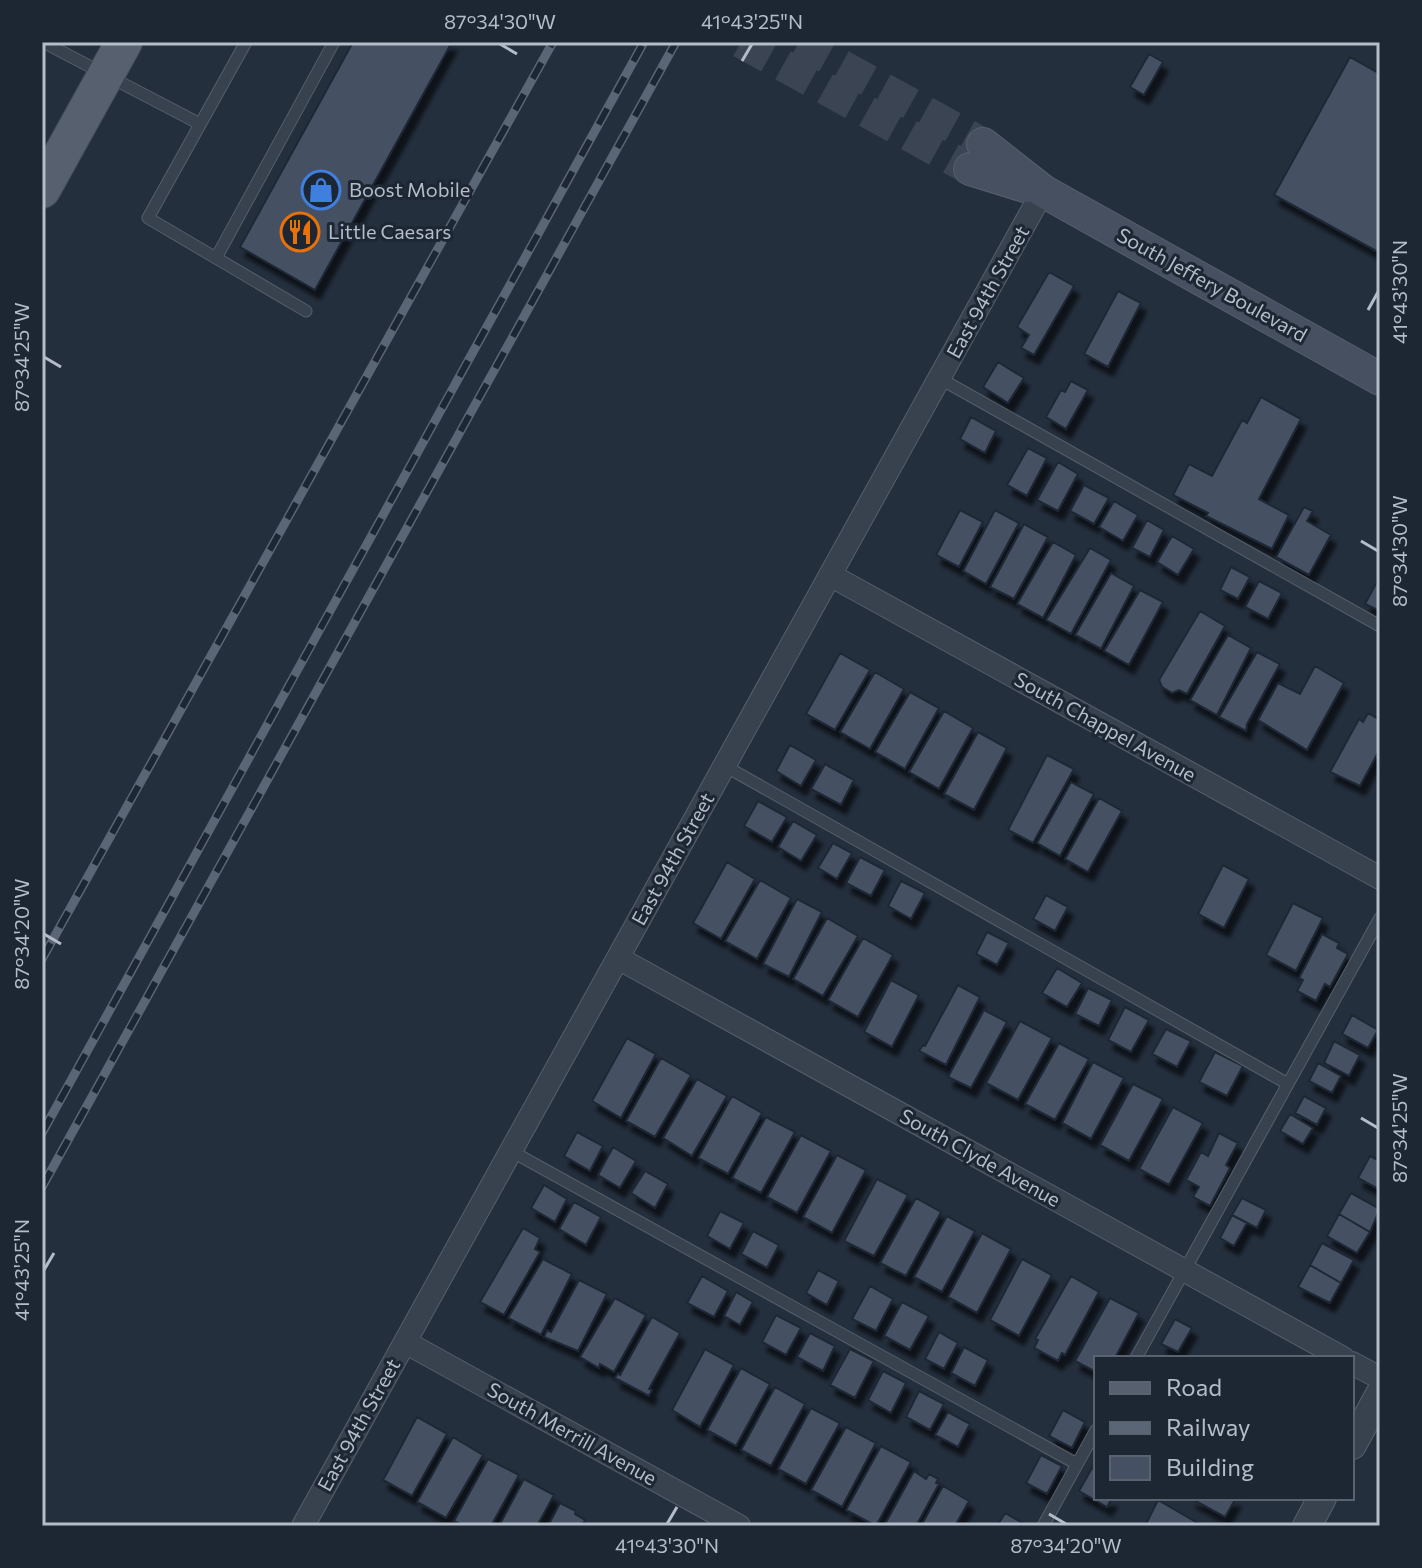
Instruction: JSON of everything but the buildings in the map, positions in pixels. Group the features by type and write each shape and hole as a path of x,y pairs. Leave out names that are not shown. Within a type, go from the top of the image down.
{"main road":[{"path":"42,190 124,42"},
{"name":"South Jeffery Boulevard","path":"976,156 1380,379"}],"street":[{"name":"East 94th Street","path":"303,1526 1043,191"},
{"name":"South Chappel Avenue","path":"830,575 1380,878"},
{"name":"South Clyde Avenue","path":"618,958 1339,1356"},
{"name":"South Merrill Avenue","path":"405,1342 739,1526"},
{"path":"1354,1364 1380,1378"},
{"path":"1354,1441 1380,1394"},
{"path":"1307,1526 1321,1500"}],"lane":[{"path":"43,42 200,124"},
{"path":"246,42 148,218 306,311"},
{"path":"216,258 334,42"},
{"path":"939,378 1380,626"},
{"path":"725,766 1288,1084"},
{"path":"1137,1356 1380,918"},
{"path":"511,1151 1077,1464"},
{"path":"1043,1526 1094,1434"}],"tunnel":[{"path":"741,42 970,169"},
{"path":"799,42 983,144"}],"railway":[{"path":"42,959 553,42"},
{"path":"42,1133 644,42"},
{"path":"42,1187 676,42"}],"place":[{"name":"Boost Mobile","path":"321,190"},
{"name":"Little Caesars","path":"300,232"}]}
